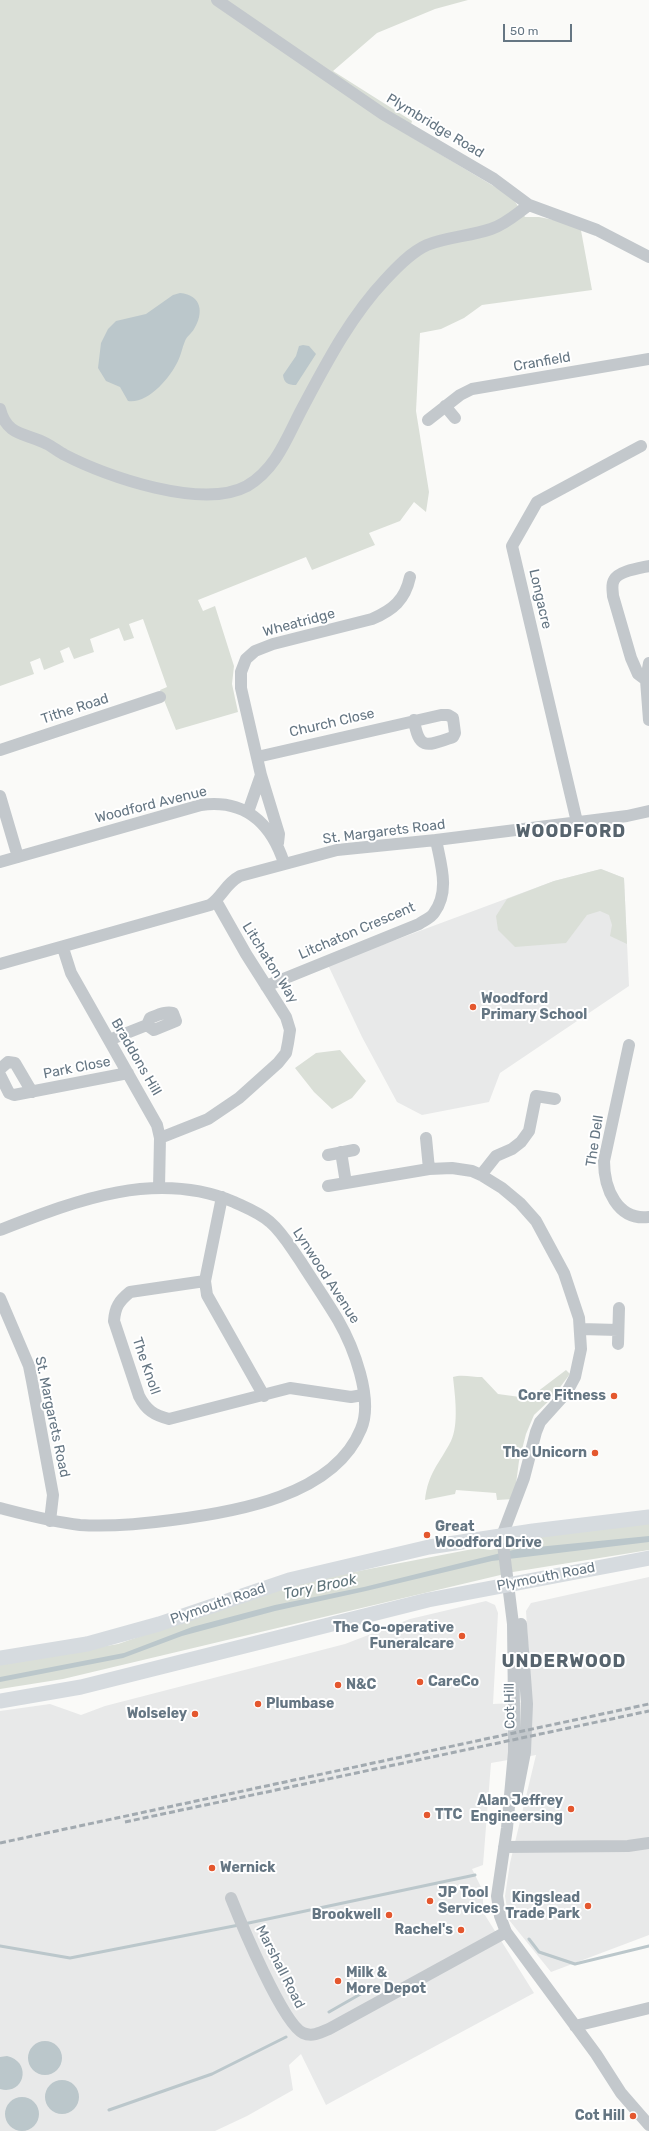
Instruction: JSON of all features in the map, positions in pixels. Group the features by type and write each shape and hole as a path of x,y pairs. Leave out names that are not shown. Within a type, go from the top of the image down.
{"main road":[{"name":"Plymouth Road","path":"0,1658 101,1640 159,1624 288,1580 429,1546 503,1542 649,1517"},
{"name":"Plymouth Road","path":"0,1701 81,1687 428,1600 649,1558"}],"street":[{"name":"Plymbridge Road","path":"217,0 383,114 494,179 529,205 597,230 649,257"},
{"path":"0,409 4,421 18,432 46,443 78,462 143,485 193,495 221,495 241,488 261,476 276,460 304,404 359,311 398,267 427,245 493,229 508,221 529,205"},
{"name":"Cranfield","path":"428,420 460,395 472,389 649,359"},
{"path":"445,406 455,418"},
{"name":"Longacre","path":"577,822 512,546 537,502 641,446"},
{"path":"646,680 638,674 630,658 613,596 612,586 614,580 619,574 649,566"},
{"name":"Wheatridge","path":"278,844 279,834 261,775 241,688 241,672 246,659 255,651 273,644 372,619 388,612 400,602 410,577"},
{"path":"649,663 646,680 649,720"},
{"name":"Tithe Road","path":"0,750 160,697"},
{"name":"Church Close","path":"257,756 414,720"},
{"path":"248,812 261,775"},
{"path":"0,796 18,857"},
{"name":"Woodford Avenue","path":"0,862 201,805 214,803 235,806 248,812 267,828 278,844 284,864"},
{"name":"St. Margarets Road","path":"216,900 230,881 240,876 337,850 436,840 649,811"},
{"name":"Litchaton Crescent","path":"266,986 419,924 433,914 443,891 444,879 436,840"},
{"path":"0,964 63,948 210,904 216,900"},
{"name":"Litchaton Way","path":"160,1138 208,1119 239,1098 278,1064 286,1053 290,1030 286,1017 266,986 216,900"},
{"name":"Braddons Hill","path":"63,948 71,973 157,1125 160,1138 159,1188"},
{"path":"109,1040 147,1025"},
{"name":"The Dell","path":"629,1045 604,1161 604,1176 618,1207 631,1216 640,1218 649,1217"},
{"name":"Park Close","path":"0,1069 8,1062 15,1063 32,1092"},
{"name":"Park Close","path":"0,1075 9,1093 14,1096 128,1073"},
{"path":"482,1175 496,1156 517,1146 529,1131 532,1092 555,1099"},
{"path":"426,1138 429,1169"},
{"path":"328,1155 354,1150"},
{"path":"341,1152 346,1183"},
{"path":"328,1186 429,1169 452,1168 472,1171 482,1175 502,1188 520,1203 536,1221 564,1273 576,1304 580,1329 581,1349 575,1377 567,1392 540,1422 524,1478 503,1542"},
{"name":"Lynwood Avenue","path":"0,1230 69,1204 113,1193 159,1188 179,1188 222,1197 254,1211 270,1222 282,1234 327,1302 347,1337 356,1362 363,1395 365,1416 362,1428 348,1452 334,1466 290,1492 265,1502 229,1511 148,1523 83,1525 50,1521 0,1508"},
{"path":"222,1197 205,1281 207,1295 264,1396"},
{"name":"The Knoll","path":"205,1281 130,1292 121,1300 115,1309 114,1320 144,1406 155,1415 169,1419 264,1396 290,1388 351,1397 363,1395"},
{"name":"St. Margarets Road","path":"0,1298 30,1373 53,1495 50,1521"},
{"path":"618,1344 619,1308"},
{"path":"580,1329 618,1330"},
{"name":"Cot Hill","path":"503,1542 514,1624 514,1707 520,1752"},
{"name":"Cot Hill","path":"509,1584 521,1620 527,1704 520,1752 515,1806 507,1828 497,1896 500,1916 506,1932 576,2026 621,2093 649,2125"},
{"path":"504,1847 628,1846 649,1842"},
{"name":"Marshall Road","path":"231,1898 247,1936 288,2019 301,2033 312,2036 329,2029 506,1932"},
{"path":"576,2026 649,2008"}],"shaded area":[{"path":"0,0 468,0 435,9 377,33 333,71 412,121 408,135 512,197 525,217 539,217 580,225 592,290 482,305 464,318 441,329 420,333 416,411 429,492 426,512 414,502 400,521 369,533 375,545 312,570 306,557 198,600 203,611 215,606 234,666 232,684 238,712 176,730 160,690 167,687 143,619 129,624 134,638 124,641 119,628 90,639 94,652 74,659 69,647 60,651 64,662 44,670 40,658 30,662 34,674 0,686"},
{"path":"180,293 187,294 197,301 200,311 197,323 186,339 174,368 164,382 143,398 136,401 128,401 120,387 106,381 98,368 101,343 108,329 116,321 146,314 173,295"},
{"path":"299,346 309,346 316,354 296,385 291,385 285,382 283,375 296,356"},
{"name":"Woodford Primary School","path":"601,869 624,878 629,986 500,1073 489,1102 422,1115 397,1102 362,1037 328,965 554,881"},
{"path":"601,869 624,878 627,944 610,936 612,925 609,915 600,911 587,915 566,943 515,947 498,930 496,916 507,899 554,881"},
{"path":"340,1050 366,1081 352,1098 332,1109 314,1092 295,1068 316,1053"},
{"path":"566,1370 570,1374 552,1398 534,1415 526,1434 519,1461 514,1499 497,1500 496,1493 456,1490 455,1494 425,1500 426,1491 431,1476 451,1441 455,1426 456,1410 453,1377 482,1377 498,1394 520,1397 537,1392"},
{"path":"649,1523 649,1550 513,1572 63,1679 0,1689 0,1664 118,1644 268,1592 307,1581 478,1548 490,1550 514,1545 514,1540"},
{"path":"649,1536 649,1542 492,1561 275,1611 182,1636 123,1658 0,1682 0,1677 124,1653 192,1627 275,1605 364,1587 517,1549"},
{"path":"649,1577 649,1935 551,1972 509,1920 505,1896 510,1863 536,1755 491,1763 483,1865 472,1869 483,1891 483,1912 534,1993 326,2105 301,2054 289,2065 293,2090 247,2116 215,2131 0,2131 0,1711 50,1704 81,1715 105,1706 345,1644 410,1619 486,1601 495,1605 498,1613 493,1704 532,1702 526,1611 531,1603"},
{"path":"42,2041 48,2041 57,2046 61,2052 61,2064 57,2070 48,2075 42,2075 33,2070 28,2061 28,2055 33,2046"},
{"path":"7,2056 15,2059 23,2071 20,2083 15,2088 8,2090 0,2089 0,2057"},
{"path":"59,2080 65,2080 74,2085 78,2091 78,2103 74,2109 65,2114 59,2114 50,2109 45,2100 45,2094 50,2085"},
{"path":"19,2097 25,2097 34,2102 38,2108 38,2120 34,2126 25,2131 19,2131 10,2126 5,2117 5,2111 10,2102"}],"waterway":[{"path":"244,1924 475,1875"},
{"path":"0,1946 70,1958 239,1925"},
{"path":"529,1939 539,1952 575,1964 649,1946"},
{"path":"329,2012 364,1992"},
{"path":"109,2110 212,2074 286,2037"}],"railway":[{"path":"0,1843 649,1704"},
{"path":"125,1822 649,1711"}],"place":[{"name":"Woodford Primary School","path":"473,1007"},
{"name":"Core Fitness","path":"614,1396"},
{"name":"The Unicorn","path":"595,1453"},
{"name":"Great Woodford Drive","path":"427,1535"},
{"name":"The Co-operative Funeralcare","path":"462,1636"},
{"name":"CareCo","path":"420,1682"},
{"name":"N&C","path":"338,1685"},
{"name":"Plumbase","path":"258,1704"},
{"name":"Wolseley","path":"195,1714"},
{"name":"Alan Jeffrey Engineersing","path":"571,1809"},
{"name":"TTC","path":"427,1815"},
{"name":"Wernick","path":"212,1868"},
{"name":"JP Tool Services","path":"430,1901"},
{"name":"Kingslead Trade Park","path":"588,1906"},
{"name":"Brookwell","path":"389,1915"},
{"name":"Rachel's","path":"461,1930"},
{"name":"Milk & More Depot","path":"338,1981"},
{"name":"Cot Hill","path":"633,2116"}],"district":[{"name":"WOODFORD","path":"571,832"},
{"name":"UNDERWOOD","path":"564,1662"}],"water label":[{"name":"Tory Brook","path":"320,1587"}]}
